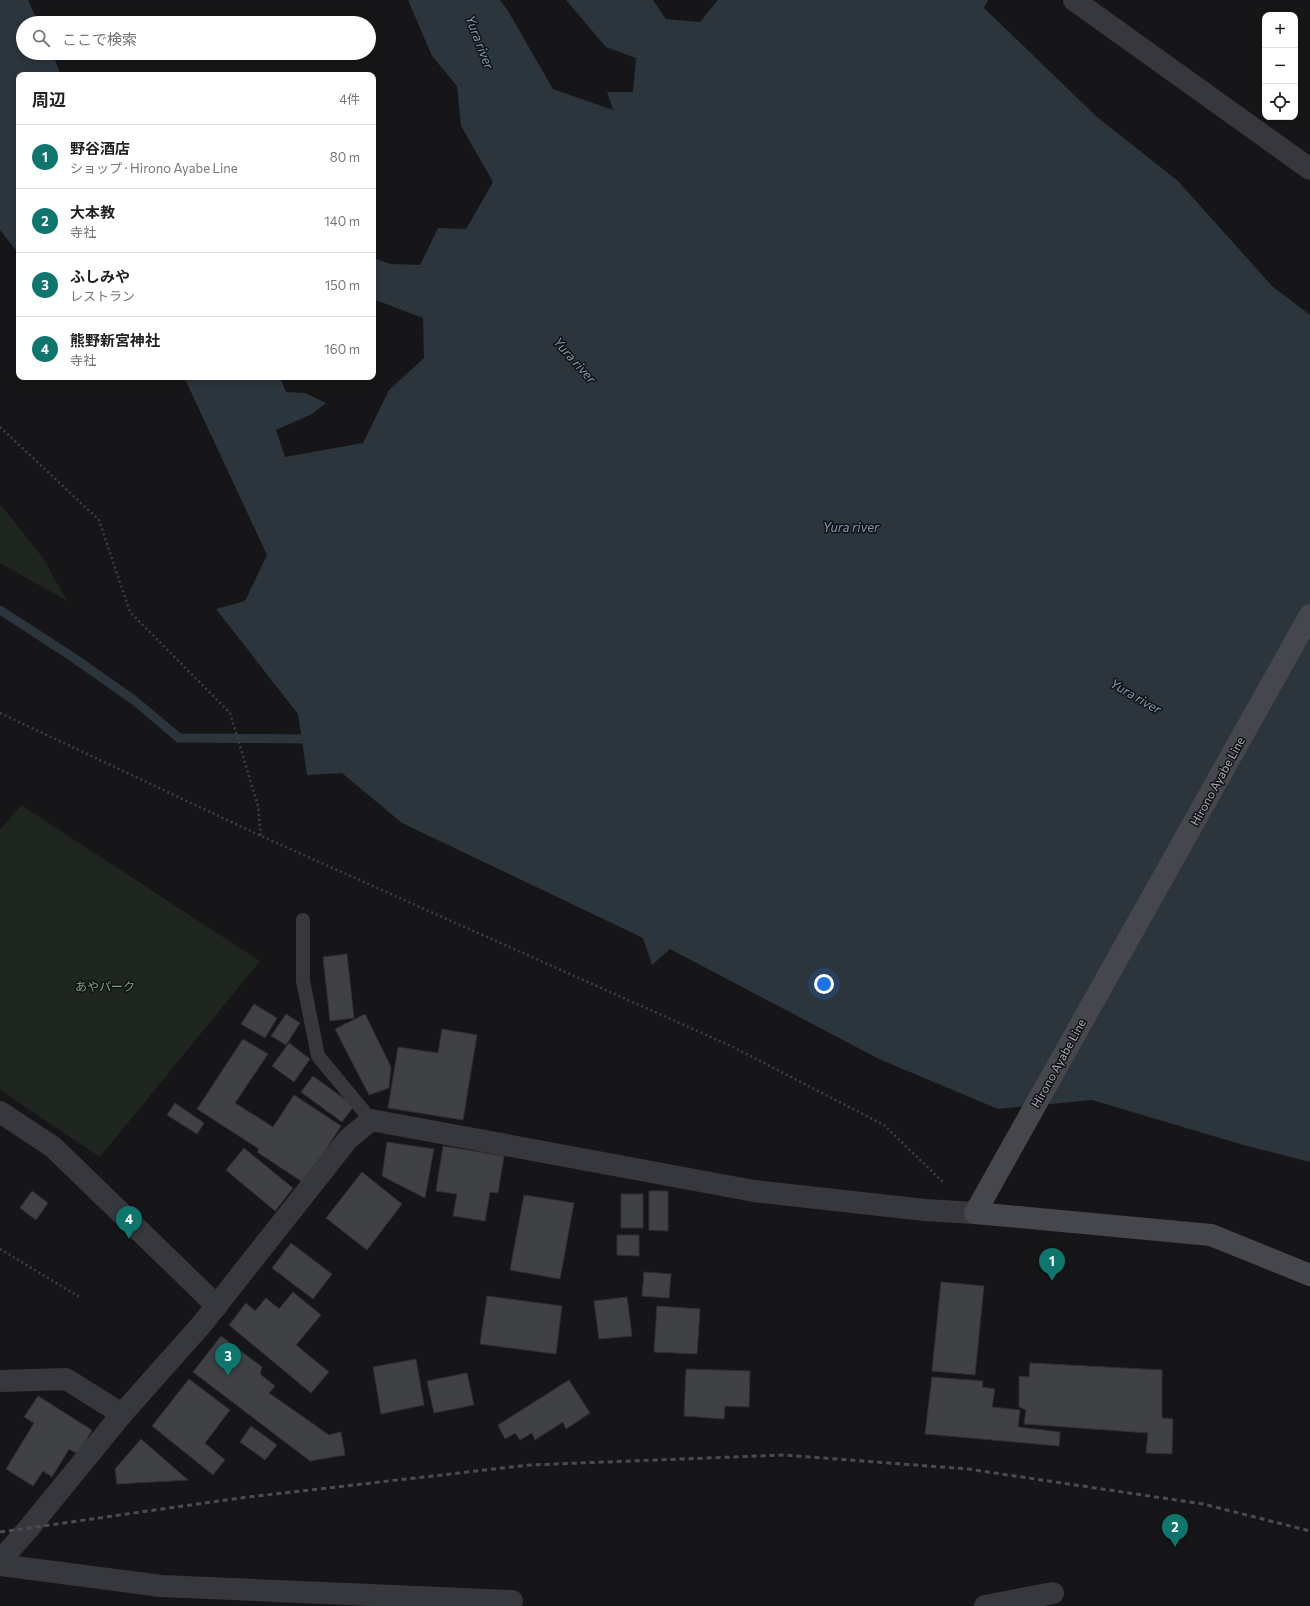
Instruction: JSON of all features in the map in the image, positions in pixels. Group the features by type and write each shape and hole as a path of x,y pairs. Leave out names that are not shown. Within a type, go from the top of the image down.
{"main road":[{"name":"Hirono Ayabe Line","path":"975,1213 1310,614"},
{"path":"975,1213 1211,1235 1310,1275"}],"street":[{"path":"1074,0 1310,169"},
{"path":"0,1112 54,1147 217,1306"},
{"path":"0,1561 29,1528 122,1414 217,1306 348,1139 371,1120 754,1192 925,1210 975,1213"},
{"path":"0,1381 66,1379 122,1414"},
{"path":"0,1565 161,1586 512,1601"},
{"path":"986,1606 1053,1593"}],"lane":[{"path":"303,920 303,981 318,1056 371,1120"}],"path":[{"path":"0,427 99,520 130,612 230,713 258,806 260,836"},
{"path":"0,713 260,836 731,1046 884,1125 975,1213"},
{"path":"0,1249 81,1298"}],"green space":[{"path":"0,504 43,558 67,601 0,563"},
{"name":"あやパーク","path":"21,805 260,961 100,1157 0,1090 0,830"}],"water":[{"path":"0,0 28,0 35,16 16,16 16,60 55,60 60,72 16,72 16,250 0,230"},
{"name":"Yura river","path":"408,0 500,0 508,11 553,89 613,110 607,92 633,92 636,58 606,47 566,0 653,0 666,19 700,22 718,0 988,0 984,8 1097,117 1178,181 1272,286 1310,315 1310,1162 1247,1146 1092,1100 998,1109 879,1059 670,949 652,965 643,938 402,823 342,773 307,775 298,714 216,609 245,601 267,555 185,380 281,380 286,392 305,393 326,403 312,414 276,430 285,457 363,443 389,390 424,358 423,318 376,300 376,259 391,264 420,265 438,228 466,229 493,182 461,126 457,86 432,56"}],"building":[{"path":"347,954 354,1018 330,1021 323,957"},
{"path":"254,1004 277,1018 265,1038 241,1024"},
{"path":"286,1014 300,1023 286,1045 271,1036"},
{"path":"365,1014 391,1067 389,1088 369,1095 335,1029"},
{"path":"442,1029 477,1035 463,1120 388,1108 398,1047 438,1053"},
{"path":"243,1039 268,1054 235,1103 273,1127 294,1095 341,1126 304,1183 257,1152 259,1149 197,1109"},
{"path":"289,1043 310,1059 294,1082 272,1066"},
{"path":"313,1076 354,1106 342,1122 301,1092"},
{"path":"175,1103 204,1123 197,1134 167,1115"},
{"path":"387,1142 434,1149 425,1198 382,1176"},
{"path":"443,1146 504,1156 498,1193 490,1192 485,1221 453,1216 457,1194 436,1191"},
{"path":"244,1148 293,1188 275,1211 226,1170"},
{"path":"362,1172 402,1204 367,1250 326,1218"},
{"path":"32,1191 48,1203 36,1220 20,1208"},
{"path":"649,1191 668,1191 668,1231 649,1230"},
{"path":"621,1194 643,1194 643,1228 621,1228"},
{"path":"524,1195 574,1203 560,1279 510,1270"},
{"path":"617,1235 639,1235 639,1256 617,1255"},
{"path":"291,1243 332,1274 313,1299 272,1268"},
{"path":"644,1272 671,1274 669,1298 642,1296"},
{"path":"941,1282 984,1286 975,1375 932,1371"},
{"path":"293,1292 321,1315 296,1345 329,1372 311,1393 229,1325 246,1303 255,1311 266,1298 279,1309"},
{"path":"487,1296 562,1306 556,1354 480,1344"},
{"path":"627,1297 632,1336 599,1339 594,1301"},
{"path":"657,1306 700,1309 697,1354 654,1352"},
{"path":"221,1336 262,1367 260,1374 275,1386 269,1393 329,1435 341,1432 345,1455 310,1461 193,1372"},
{"path":"416,1359 424,1405 381,1414 373,1367"},
{"path":"1030,1363 1162,1370 1162,1418 1173,1419 1172,1454 1146,1453 1148,1433 1024,1424 1026,1410 1019,1407 1019,1376 1029,1377"},
{"path":"686,1369 750,1371 749,1407 725,1406 724,1419 684,1416"},
{"path":"467,1373 474,1405 434,1413 427,1381"},
{"path":"932,1377 983,1381 982,1387 995,1389 992,1407 1020,1410 1018,1427 1060,1432 1059,1446 925,1434"},
{"path":"189,1379 230,1410 205,1443 225,1460 213,1475 152,1426"},
{"path":"569,1380 590,1413 566,1429 563,1422 535,1440 532,1433 520,1440 515,1433 505,1439 498,1425"},
{"path":"38,1396 92,1430 78,1454 69,1449 52,1477 43,1471 33,1486 6,1469 34,1423 24,1417"},
{"path":"251,1426 277,1445 265,1460 240,1442"},
{"path":"141,1439 188,1480 117,1484 115,1469"}],"waterway":[{"path":"0,610 74,658 135,701 179,738 313,739"}],"railway":[{"path":"0,1532 240,1498 529,1465 784,1455 968,1469 1203,1504 1310,1531"}],"place":[{"name":"熊野新宮神社","path":"129,1239"},
{"name":"野谷酒店","path":"1052,1281"},
{"name":"ふしみや","path":"228,1376"},
{"name":"大本教","path":"1175,1547"}]}
